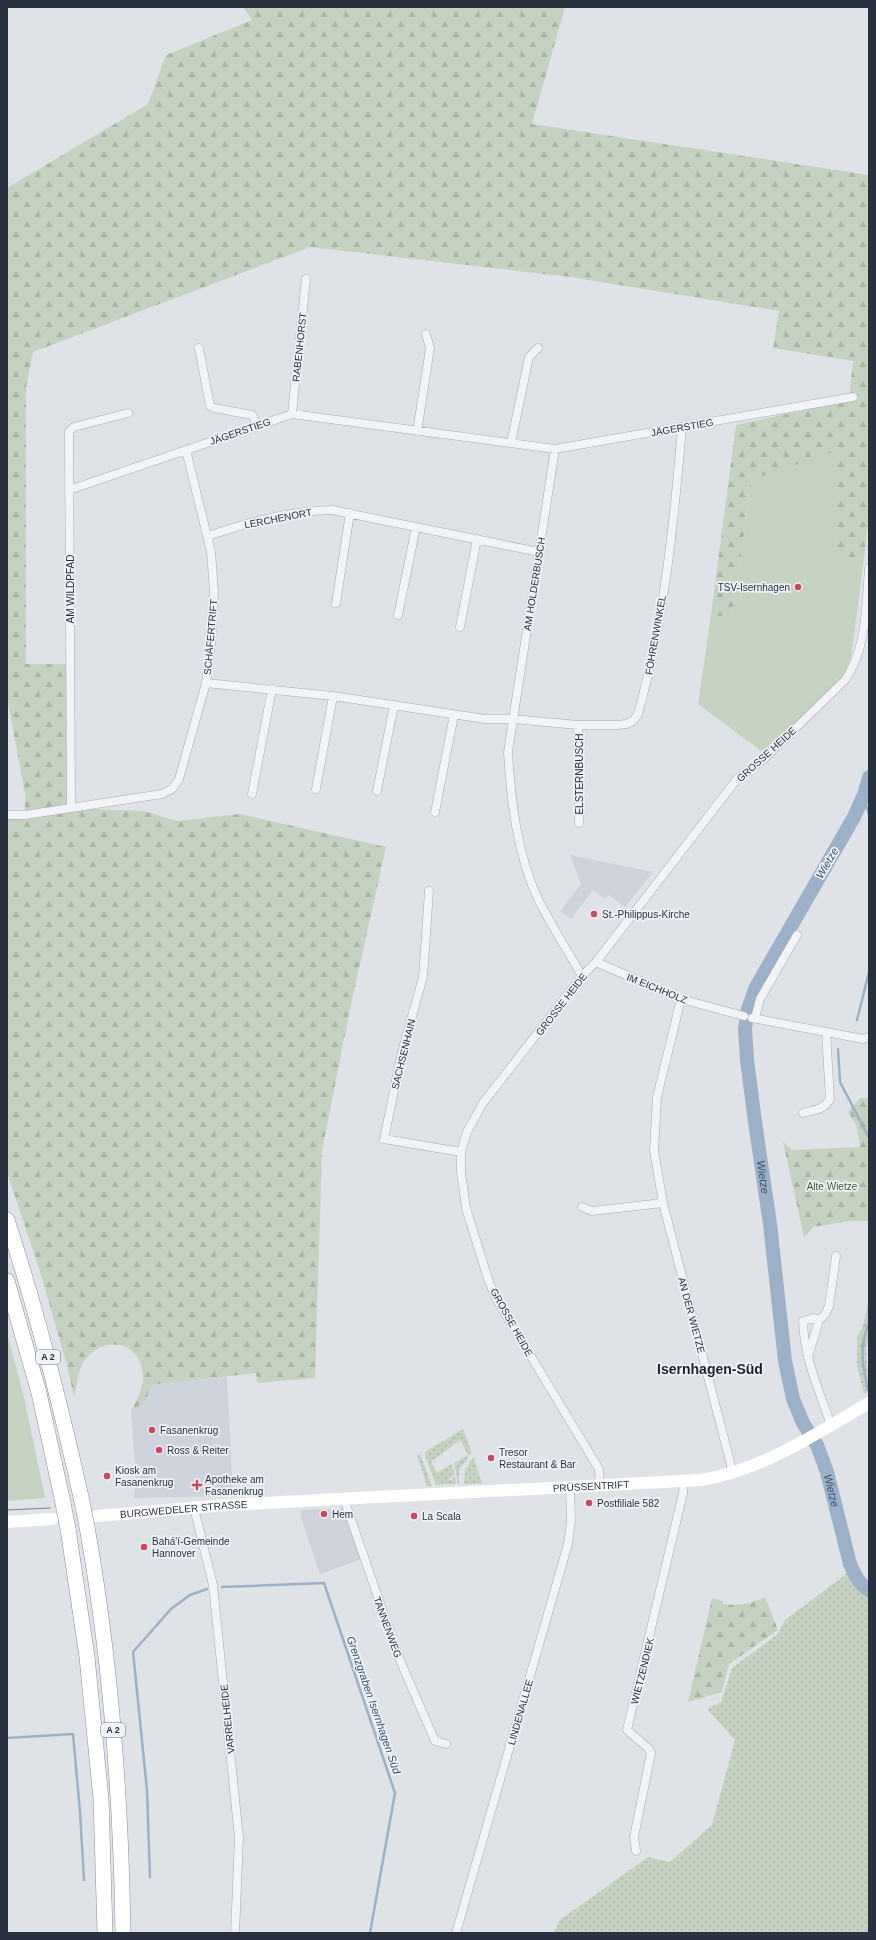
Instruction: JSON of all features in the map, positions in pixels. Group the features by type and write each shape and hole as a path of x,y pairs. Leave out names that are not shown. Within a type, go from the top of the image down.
{"highway":[{"name":"A 2","path":"7,1220 40,1325 57,1390 81,1497 98,1590 108,1677 119,1799 123,1933"},
{"name":"A 2","path":"7,1281 39,1393 68,1528 87,1657 101,1799 105,1933"}],"main road":[{"name":"PRÜSSENTRIFT","path":"295,1501 684,1482 734,1473 766,1461 869,1403"},
{"name":"BURGWEDELER STRASSE","path":"97,1516 295,1501"},
{"path":"7,1522 52,1519"}],"street":[{"name":"RABENHORST","path":"292,414 306,279"},
{"path":"417,432 430,348 426,334"},
{"path":"199,348 210,406 252,415 258,424"},
{"path":"511,443 529,357 538,348"},
{"name":"JÄGERSTIEG","path":"69,490 258,424 292,414 417,432 555,449 853,397"},
{"name":"AM WILDPFAD","path":"71,808 69,431 74,427 128,413"},
{"name":"FÖHRENWINKEL","path":"206,682 333,696 485,719 513,719 578,725 626,724 633,721 638,714 657,634 677,487 682,427"},
{"name":"AM HOLDERBUSCH","path":"555,449 508,752 509,775 521,852 538,898 582,976"},
{"name":"SCHÄFERTRIFT","path":"7,815 25,815 162,794 172,788 179,779 206,682 211,644 214,591 208,536 186,450"},
{"name":"LERCHENORT","path":"208,536 247,523 294,513 332,510 539,552"},
{"path":"336,603 350,513"},
{"path":"398,615 416,526"},
{"path":"460,628 477,539"},
{"name":"GROSSE HEIDE","path":"600,1486 599,1469 516,1333 489,1282 466,1208 462,1188 461,1152 468,1132 483,1103 582,976 596,962 737,779 766,757 845,680 853,668 859,650 864,624 869,568"},
{"path":"252,794 272,689"},
{"path":"316,789 333,696"},
{"path":"377,791 394,705"},
{"path":"435,812 454,715"},
{"name":"ELSTERNBUSCH","path":"578,725 579,823"},
{"name":"SACHSENHAIN","path":"429,891 423,977 402,1052 384,1139 461,1152"},
{"path":"750,1017 797,935"},
{"name":"IM EICHHOLZ","path":"596,962 681,999 750,1017 863,1039 869,1037"},
{"name":"AN DER WIETZE","path":"681,999 657,1097 654,1151 663,1203 734,1473"},
{"path":"803,1113 820,1109 826,1105 830,1099 826,1032"},
{"path":"582,1207 592,1211 663,1203"},
{"path":"808,1360 819,1320 825,1315 829,1306 836,1256"},
{"path":"819,1320 814,1318 803,1321 804,1341 808,1360 831,1425"},
{"name":"WIETZENDIEK","path":"636,1851 634,1836 651,1754 648,1748 627,1730 682,1500 684,1482"},
{"name":"LINDENALLEE","path":"456,1933 568,1544 571,1521 570,1488"},
{"name":"TANNENWEG","path":"344,1499 389,1630 414,1695 435,1741 446,1744"},
{"name":"VARRELHEIDE","path":"194,1508 214,1585 239,1838 236,1933"}],"shaded area":[{"path":"570,855 653,872 625,907 609,895 605,899 593,890 571,919 560,911 581,884"},
{"path":"227,1377 233,1496 134,1498 136,1475 131,1412 146,1400 150,1385"},
{"path":"344,1508 362,1559 320,1574 301,1517 301,1510"}],"green space":[{"path":"243,7 565,7 532,124 869,175 869,515 864,559 833,556 752,479 732,618 711,615 736,425 849,400 853,361 773,348 779,311 570,277 310,247 33,352 26,388 26,664 70,664 71,808 144,811 177,821 240,814 386,847 350,1009 322,1151 315,1378 257,1383 256,1373 151,1385 146,1400 131,1412 141,1390 143,1377 141,1365 136,1356 129,1349 121,1345 102,1347 92,1352 82,1365 74,1397 67,1365 39,1268 7,1173 7,815 25,815 25,794 7,697 7,188 148,104 166,55 252,20"},
{"name":"TSV-Isernhagen","path":"834,452 833,556 864,559 851,657 844,676 764,753 698,704 711,615 732,618 752,479"},
{"name":"Alte Wietze","path":"860,1098 869,1098 869,1221 849,1221 813,1227 804,1237 783,1142 792,1150 860,1147 856,1125 848,1112"},
{"path":"869,1299 869,1338 866,1347 869,1391 864,1394 857,1366 857,1337 863,1327"},
{"path":"869,1299 869,1344 857,1351 857,1337 863,1327"},
{"path":"7,1333 24,1397 45,1498 7,1501"},
{"path":"463,1429 472,1453 468,1455 460,1440 431,1462 437,1473 452,1464 455,1475 449,1479 449,1481 455,1477 456,1484 436,1485 425,1452"},
{"path":"420,1454 432,1486 427,1486 417,1455"},
{"path":"468,1455 467,1460 460,1468 458,1484 454,1463"},
{"path":"473,1458 482,1484 464,1484 465,1470"},
{"path":"853,1564 858,1576 869,1587 869,1933 554,1933 560,1920 648,1857 670,1862 712,1825 735,1740 707,1709 721,1702 732,1668 778,1634 785,1620 845,1575"},
{"path":"765,1597 778,1630 729,1664 722,1692 688,1702 712,1598 723,1601 723,1604 734,1605 750,1603"}],"waterway":[{"name":"Wietze","path":"869,777 864,795 854,817 756,987 748,1009 745,1029 747,1060 770,1224 785,1361 793,1399 803,1423 817,1445 827,1472 850,1564 860,1582 869,1590"},
{"name":"Alte Wietze","path":"863,798 869,814"},
{"name":"Alte Wietze","path":"857,1020 869,972"},
{"name":"Alte Wietze","path":"838,1049 840,1082 869,1138"},
{"name":"Alte Wietze","path":"868,1390 862,1356 864,1340 869,1322"},
{"name":"Grenzgraben Isernhagen Süd","path":"222,1587 324,1583 395,1793 370,1933"},
{"name":"Grenzgraben Isernhagen Süd","path":"150,1877 147,1790 133,1652 171,1609 190,1595 207,1589"},
{"path":"7,1738 73,1734 84,1880"}],"tram line":[{"path":"7,1510 50,1508"}],"place":[{"name":"TSV-Isernhagen","path":"798,587"},
{"name":"St.-Philippus-Kirche","path":"594,914"},
{"name":"Fasanenkrug","path":"152,1430"},
{"name":"Ross & Reiter","path":"159,1450"},
{"name":"Tresor Restaurant & Bar","path":"491,1458"},
{"name":"Kiosk am Fasanenkrug","path":"107,1476"},
{"name":"Apotheke am Fasanenkrug","path":"197,1485"},
{"name":"Postfiliale 582","path":"589,1503"},
{"name":"Hem","path":"324,1514"},
{"name":"La Scala","path":"414,1516"},
{"name":"Bahá'í-Gemeinde Hannover","path":"144,1547"}],"district":[{"name":"Isernhagen-Süd","path":"710,1369"}]}
